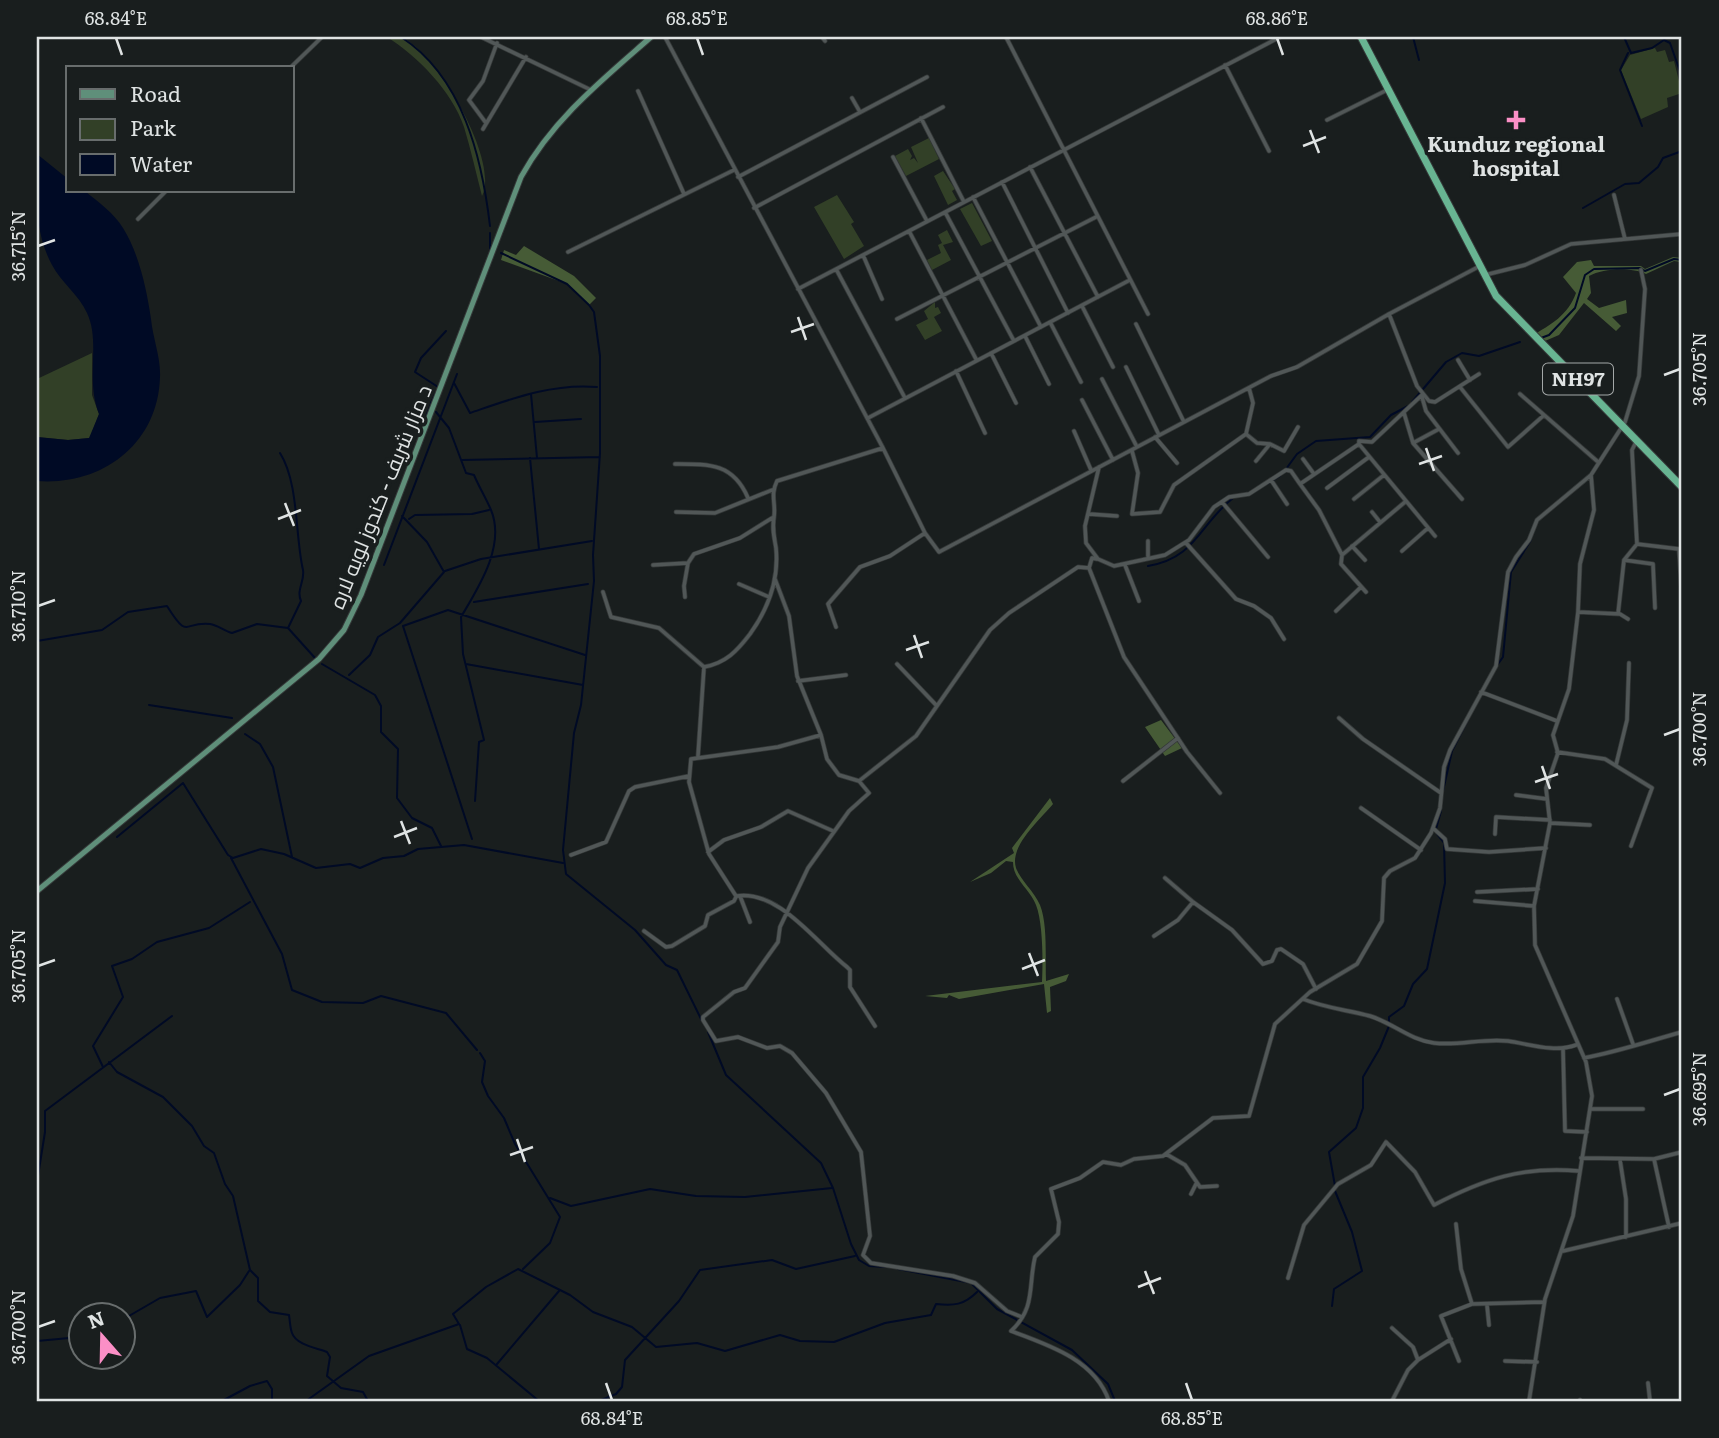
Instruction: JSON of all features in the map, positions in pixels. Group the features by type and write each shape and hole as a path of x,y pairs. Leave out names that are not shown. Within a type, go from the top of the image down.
{"highway":[{"path":"1361,37 1478,267"},
{"name":"NH97","path":"1478,267 1512,315 1682,487"}],"main road":[{"name":"د مزار شریف - کندوز لویه لاره","path":"37,891 319,659 344,631 398,502 521,177 551,130 651,37"}],"street":[{"path":"292,66 322,37"},
{"path":"481,37 592,90"},
{"path":"665,37 868,418 925,533 939,552 1249,388 1297,367 1388,314 1478,267"},
{"path":"1006,37 1128,281 1148,314"},
{"path":"797,289 1280,37"},
{"path":"486,123 469,100 483,81 497,43"},
{"path":"483,129 526,57"},
{"path":"1225,65 1269,151"},
{"path":"738,177 927,77"},
{"path":"1327,120 1389,89"},
{"path":"638,91 684,194"},
{"path":"852,98 860,113"},
{"path":"754,208 943,107"},
{"path":"921,118 964,202"},
{"path":"893,157 927,222"},
{"path":"1030,167 1098,297"},
{"path":"568,252 734,170"},
{"path":"1002,182 1068,313"},
{"path":"138,219 165,192"},
{"path":"1614,195 1625,239"},
{"path":"973,197 1041,327"},
{"path":"945,212 1014,341"},
{"path":"897,318 1096,217"},
{"path":"909,231 976,359"},
{"path":"1483,276 1525,265 1571,244 1682,234"},
{"path":"863,256 882,299"},
{"path":"835,269 905,398"},
{"path":"1109,1401 1100,1381 1077,1360 1047,1344 1011,1331 1022,1317 1032,1293 1035,1257 1058,1234 1059,1222 1051,1189 1080,1178 1103,1162 1121,1165 1166,1154 1213,1118 1249,1116 1275,1024 1316,989 1357,964 1382,920 1384,878 1390,871 1415,858 1433,829 1450,750 1496,666 1508,572 1529,540 1538,520 1591,475 1597,461 1622,427 1641,363 1645,289 1642,270"},
{"path":"868,418 1128,281"},
{"path":"1082,306 1113,366"},
{"path":"1388,314 1422,395 1426,411 1458,453"},
{"path":"1050,323 1081,382"},
{"path":"1136,324 1146,350 1184,423"},
{"path":"1025,336 1049,384"},
{"path":"991,353 1016,403"},
{"path":"1458,360 1470,380"},
{"path":"1126,368 1157,436 1177,463"},
{"path":"956,371 985,433"},
{"path":"1422,395 1435,402 1479,374"},
{"path":"1102,379 1137,447"},
{"path":"1460,387 1508,447 1543,416"},
{"path":"1246,434 1247,416 1253,403 1249,388"},
{"path":"1520,394 1597,461"},
{"path":"1300,484 1360,441 1372,442 1422,395"},
{"path":"1082,400 1112,460"},
{"path":"1404,413 1413,443 1462,499"},
{"path":"1246,434 1257,443 1269,444 1284,451 1298,427"},
{"path":"1413,443 1439,429"},
{"path":"1074,431 1092,471"},
{"path":"1132,451 1138,473 1132,514 1160,512 1174,485 1246,434"},
{"path":"1618,614 1624,560 1637,544 1632,450 1636,442"},
{"path":"1256,461 1269,444"},
{"path":"1359,444 1435,536"},
{"path":"704,667 723,663 734,654 755,627 769,597 775,579 776,547 771,524 774,517 772,490 777,481 883,448"},
{"path":"1327,488 1369,457"},
{"path":"1303,459 1314,474"},
{"path":"675,464 712,464 740,479 748,498"},
{"path":"1098,559 1086,542 1099,467"},
{"path":"1220,793 1178,738 1124,657 1089,568 1092,558 1114,566 1165,555 1186,543 1204,516 1229,497 1249,494 1288,469 1320,510 1342,555 1341,564 1366,592"},
{"path":"1354,499 1384,475"},
{"path":"1529,1401 1544,1301 1573,1216 1578,1171 1591,1110 1589,1074 1584,1058 1576,1045 1535,945 1534,906 1550,822 1546,788 1557,752 1553,734 1569,689 1578,612 1580,564 1594,510 1591,475"},
{"path":"1271,480 1287,504"},
{"path":"676,512 715,513 772,490"},
{"path":"1222,502 1268,557"},
{"path":"1342,555 1405,502"},
{"path":"1372,512 1380,522"},
{"path":"1089,514 1117,516"},
{"path":"685,597 688,563 694,554 740,538 774,517"},
{"path":"1402,551 1428,528"},
{"path":"836,627 828,604 860,567 890,556 925,533"},
{"path":"1148,541 1148,557"},
{"path":"1186,543 1236,598 1271,618 1284,639"},
{"path":"1637,544 1679,549 1682,594"},
{"path":"1352,546 1365,560"},
{"path":"1624,560 1653,564 1655,608"},
{"path":"653,565 688,563"},
{"path":"1125,565 1139,601"},
{"path":"859,781 907,745 983,639 1009,613 1078,567 1089,568"},
{"path":"775,579 789,616 798,681 821,735 827,759 839,775 859,781 869,793 833,831 808,868 780,927 778,942 745,988 734,992 703,1017 716,1041 738,1037 766,1048 780,1046 792,1053 826,1093 861,1152 870,1236 863,1255 871,1263 953,1276 975,1283 1007,1311 1022,1317"},
{"path":"739,584 769,597"},
{"path":"1336,611 1361,587"},
{"path":"603,592 611,617 659,628 704,667"},
{"path":"1578,612 1618,614 1628,619"},
{"path":"1616,765 1627,720 1629,663"},
{"path":"897,664 937,706"},
{"path":"698,757 704,667"},
{"path":"798,681 846,675"},
{"path":"1480,692 1557,721"},
{"path":"1339,718 1363,739 1441,793"},
{"path":"750,922 738,896 708,852 689,776 691,759 778,747 821,735"},
{"path":"1123,781 1178,738"},
{"path":"1557,752 1605,759 1652,788 1631,846"},
{"path":"571,855 597,848 606,842 629,791 635,787 689,776"},
{"path":"1516,795 1547,799"},
{"path":"1361,808 1421,850"},
{"path":"708,852 724,840 761,827 788,811 833,831"},
{"path":"1495,834 1496,817 1590,825"},
{"path":"1433,829 1445,839 1447,849 1489,852 1546,848"},
{"path":"1165,878 1232,930 1263,964 1272,961 1277,950 1281,949 1303,964 1316,989"},
{"path":"1478,892 1538,889"},
{"path":"738,896 762,897 787,913 850,970 850,987 875,1026"},
{"path":"644,932 666,947 672,946 705,926 708,915 738,896"},
{"path":"1475,901 1534,906"},
{"path":"1154,936 1178,920 1193,902"},
{"path":"1303,999 1326,1008 1371,1017 1416,1039 1434,1043 1465,1045 1491,1039 1563,1048 1576,1045"},
{"path":"1617,999 1633,1044"},
{"path":"1584,1058 1618,1052 1633,1044 1682,1032"},
{"path":"1563,1048 1566,1131 1587,1132"},
{"path":"1591,1110 1643,1109"},
{"path":"1289,1278 1304,1225 1338,1184 1371,1165 1386,1142 1415,1172 1434,1205 1502,1174 1557,1169 1578,1171"},
{"path":"1581,1158 1654,1159 1682,1152"},
{"path":"1166,1154 1185,1165 1200,1187 1217,1186"},
{"path":"1654,1159 1669,1227"},
{"path":"1620,1160 1626,1199 1626,1237"},
{"path":"1191,1194 1196,1184"},
{"path":"1563,1251 1682,1223"},
{"path":"1456,1224 1461,1269 1472,1304"},
{"path":"1459,1361 1441,1316 1472,1304 1544,1301"},
{"path":"1487,1305 1489,1325"},
{"path":"1392,1328 1413,1347 1418,1360"},
{"path":"1392,1401 1408,1370 1418,1360 1451,1339"},
{"path":"1505,1361 1536,1362"},
{"path":"1648,1383 1650,1401"}],"green space":[{"path":"387,37 403,38 417,48 448,86 474,135 482,159 485,180 482,196 464,127 451,100 421,64"},
{"path":"1655,48 1657,52 1665,50 1669,62 1674,61 1682,93 1667,98 1668,107 1641,119 1621,70 1630,55"},
{"path":"929,138 939,159 906,176 895,156 908,149 912,156 910,160 914,158 918,163 911,147"},
{"path":"943,171 955,189 952,191 957,200 948,205 934,176"},
{"path":"837,195 854,222 851,224 864,246 844,259 814,207"},
{"path":"972,203 992,241 981,246 960,209"},
{"path":"947,230 953,242 943,245 951,260 932,270 927,260 941,253 938,245 942,243 938,235"},
{"path":"524,246 574,276 596,298 589,305 567,284 501,260 504,250 516,255"},
{"path":"1673,257 1682,258 1682,262 1674,261 1646,274 1618,269 1589,276 1591,293 1587,299 1599,308 1626,300 1627,313 1612,317 1621,326 1616,331 1584,303 1559,335 1538,344 1531,336 1564,313 1573,301 1576,293 1563,277 1577,262 1591,260 1594,266 1641,266 1645,269"},
{"path":"935,302 935,308 938,307 941,313 934,317 942,331 925,340 916,325 928,319 924,311"},
{"path":"92,353 92,395 99,414 90,438 68,440 37,437 37,379"},
{"path":"1161,720 1182,748 1165,756 1145,727"},
{"path":"1050,798 1053,804 1021,842 1015,860 1018,873 1043,913 1046,981 1069,974 1066,981 1050,987 1051,1011 1047,1013 1044,984 959,999 949,995 947,998 925,996 1042,982 1042,942 1038,913 1033,899 1016,874 1013,862 1006,861 991,873 970,882 1014,853 1012,848"}],"water":[{"path":"37,154 66,177 66,192 86,192 123,228 142,272 160,370 157,401 149,423 137,441 122,456 104,468 61,481 37,481 37,437 68,440 89,438 99,414 93,388 93,337 84,306 60,277 46,252 39,225"}],"waterway":[{"path":"401,37 422,54 440,74 466,121 481,173 490,226"},
{"path":"1413,37 1419,60"},
{"path":"1624,37 1631,53 1652,48 1664,40 1670,43 1682,77"},
{"path":"1628,53 1620,70 1642,126"},
{"path":"1682,100 1682,107"},
{"path":"1583,208 1625,184 1639,183 1658,167 1663,158 1682,151"},
{"path":"490,233 490,249"},
{"path":"501,253 567,284 589,305 594,312 600,356 600,453 593,555 594,581 581,705 574,733 563,850 566,874 635,930 666,965 677,970 702,1021"},
{"path":"1541,338 1549,335 1575,308 1585,275 1594,269 1640,268 1645,271 1674,259 1682,260"},
{"path":"438,387 415,372 421,358 446,331"},
{"path":"1412,402 1446,362 1462,353 1479,356 1520,342"},
{"path":"384,565 457,374"},
{"path":"454,383 470,413 548,390 597,387"},
{"path":"424,418 435,394"},
{"path":"531,394 537,458"},
{"path":"1286,469 1297,454 1316,441 1370,437 1391,415 1408,406"},
{"path":"436,412 449,428 466,473 474,475 495,524 493,552 488,566 461,617 463,654 484,740 479,742 475,801"},
{"path":"535,422 581,419"},
{"path":"280,453 294,494 303,574 299,593 301,601 288,628"},
{"path":"462,460 600,457"},
{"path":"530,458 539,549"},
{"path":"1267,484 1280,476"},
{"path":"1249,495 1259,489"},
{"path":"1148,566 1177,556 1233,498"},
{"path":"409,519 415,515 472,514 489,510"},
{"path":"349,675 370,655 378,637 400,623 444,572 427,542 402,516"},
{"path":"1498,664 1503,657 1511,572 1531,540"},
{"path":"445,571 481,559 592,541"},
{"path":"474,602 588,584"},
{"path":"37,641 102,630 128,612 167,606 179,623 187,627 210,624 232,633 257,624 288,628 315,658"},
{"path":"403,626 448,610 585,655"},
{"path":"403,626 472,839"},
{"path":"322,664 375,695 381,706 381,732 398,749 397,798 412,818 432,828 441,846"},
{"path":"466,664 583,685"},
{"path":"149,705 232,718"},
{"path":"1443,791 1452,751 1469,718"},
{"path":"245,734 260,744 273,767 292,857"},
{"path":"117,837 183,783 228,855 233,858 261,849 284,854 316,868 350,864 360,868 383,858 404,856 418,849 464,845 563,863"},
{"path":"1436,829 1441,811"},
{"path":"1335,1186 1329,1152 1356,1128 1363,1108 1363,1077 1380,1048 1389,1026 1389,1017 1404,1006 1413,984 1427,969 1445,883 1444,843 1437,834"},
{"path":"231,858 282,954 292,990 322,1002 363,1003 381,996 446,1013 477,1050"},
{"path":"103,1067 93,1046 123,997 112,966 132,959 157,942 209,928 250,902"},
{"path":"37,1182 45,1132 45,1111 172,1016"},
{"path":"708,1032 726,1075 821,1163 859,1260 869,1266 886,1267"},
{"path":"480,1053 485,1061 482,1082 488,1096 504,1118 515,1144 560,1217 550,1243 523,1269"},
{"path":"109,1062 117,1072 163,1097 192,1126 204,1146 214,1153 225,1184 233,1196 250,1270 258,1278 258,1301 270,1312 289,1315 294,1337 302,1343 327,1352 330,1357 327,1376 341,1388 363,1392 368,1401"},
{"path":"550,1198 571,1206 650,1189 696,1196 745,1197 832,1188"},
{"path":"1332,1306 1334,1289 1362,1271 1352,1232 1335,1191"},
{"path":"599,1401 616,1394 622,1387 625,1360 679,1301 700,1270 772,1260 796,1269 855,1256"},
{"path":"306,1401 369,1356 459,1324 453,1314 486,1287 518,1269 570,1295 593,1312 632,1327 656,1347 697,1343 725,1351 780,1335 800,1341 834,1342 885,1323 931,1315 936,1304 958,1304 977,1292"},
{"path":"898,1269 971,1283 997,1309 1072,1350 1108,1384 1115,1401"},
{"path":"136,1312 160,1298 196,1291 207,1317 240,1285 249,1271"},
{"path":"497,1364 559,1291"},
{"path":"460,1325 467,1349 487,1358 539,1401"},
{"path":"37,1341 66,1338"},
{"path":"222,1401 250,1386 267,1381 272,1389 272,1401"},
{"path":"190,1401 220,1401"}],"place":[{"name":"Kunduz regional hospital","path":"1516,120"}]}
